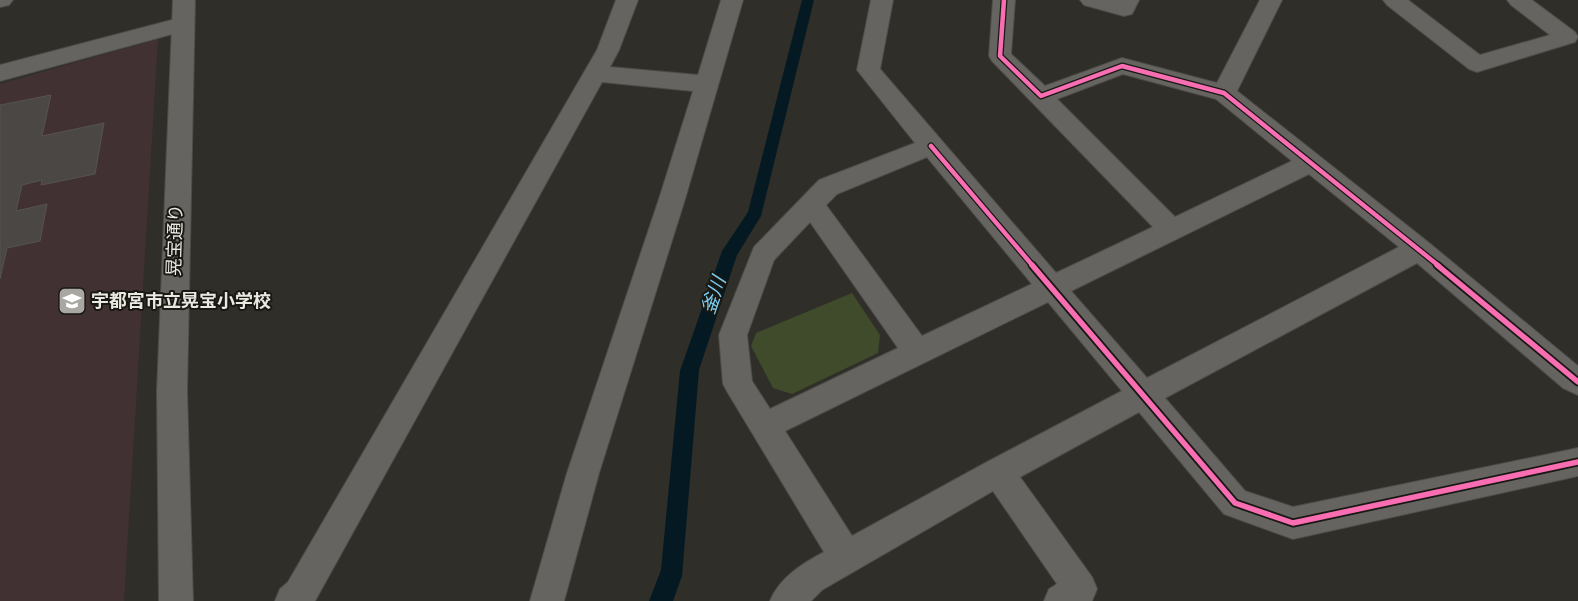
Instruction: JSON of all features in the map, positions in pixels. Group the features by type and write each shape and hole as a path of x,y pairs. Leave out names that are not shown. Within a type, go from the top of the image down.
{"street":[{"path":"292,601 305,585 608,50 627,0"},
{"path":"547,601 584,473 672,199 732,0"},
{"path":"882,0 868,70 930,146 1235,503 1293,523 1578,462"},
{"path":"1004,0 1000,56 1172,230"},
{"path":"1091,0 1124,9 1128,0"},
{"path":"1224,93 1271,0"},
{"path":"1394,0 1477,64 1567,37 1518,0"},
{"path":"0,73 184,12"},
{"name":"晃宝通り","path":"176,601 172,391 174,277 184,12"},
{"path":"1041,96 1122,66 1224,93 1419,249 1573,380 1578,382"},
{"path":"594,73 707,84"},
{"path":"846,557 738,384 733,335 763,256 811,204 828,188 930,146"},
{"path":"765,426 1310,163"},
{"path":"811,204 918,353"},
{"path":"786,601 810,578 998,472 1419,249"},
{"path":"998,472 1080,589 1061,601"}],"shaded area":[{"name":"宇都宮市立晃宝小学校","path":"158,39 124,601 0,601 0,84"}],"green space":[{"path":"852,293 880,335 878,353 792,394 773,388 751,346 756,333"}],"water":[{"name":"釜川","path":"802,0 814,0 761,216 737,255 699,370 682,576 673,601 649,601 661,570 680,371 722,251 748,212"}],"building":[{"path":"51,95 42,136 104,123 95,174 41,185 42,180 22,185 16,211 47,204 40,241 7,248 0,279 0,105"}],"cycle path":[{"path":"1004,0 1000,56 1041,96 1122,66 1224,93 1419,249 1578,382"},
{"path":"931,146 1235,503 1293,523 1578,462"}],"place":[{"name":"宇都宮市立晃宝小学校","path":"72,301"}]}
